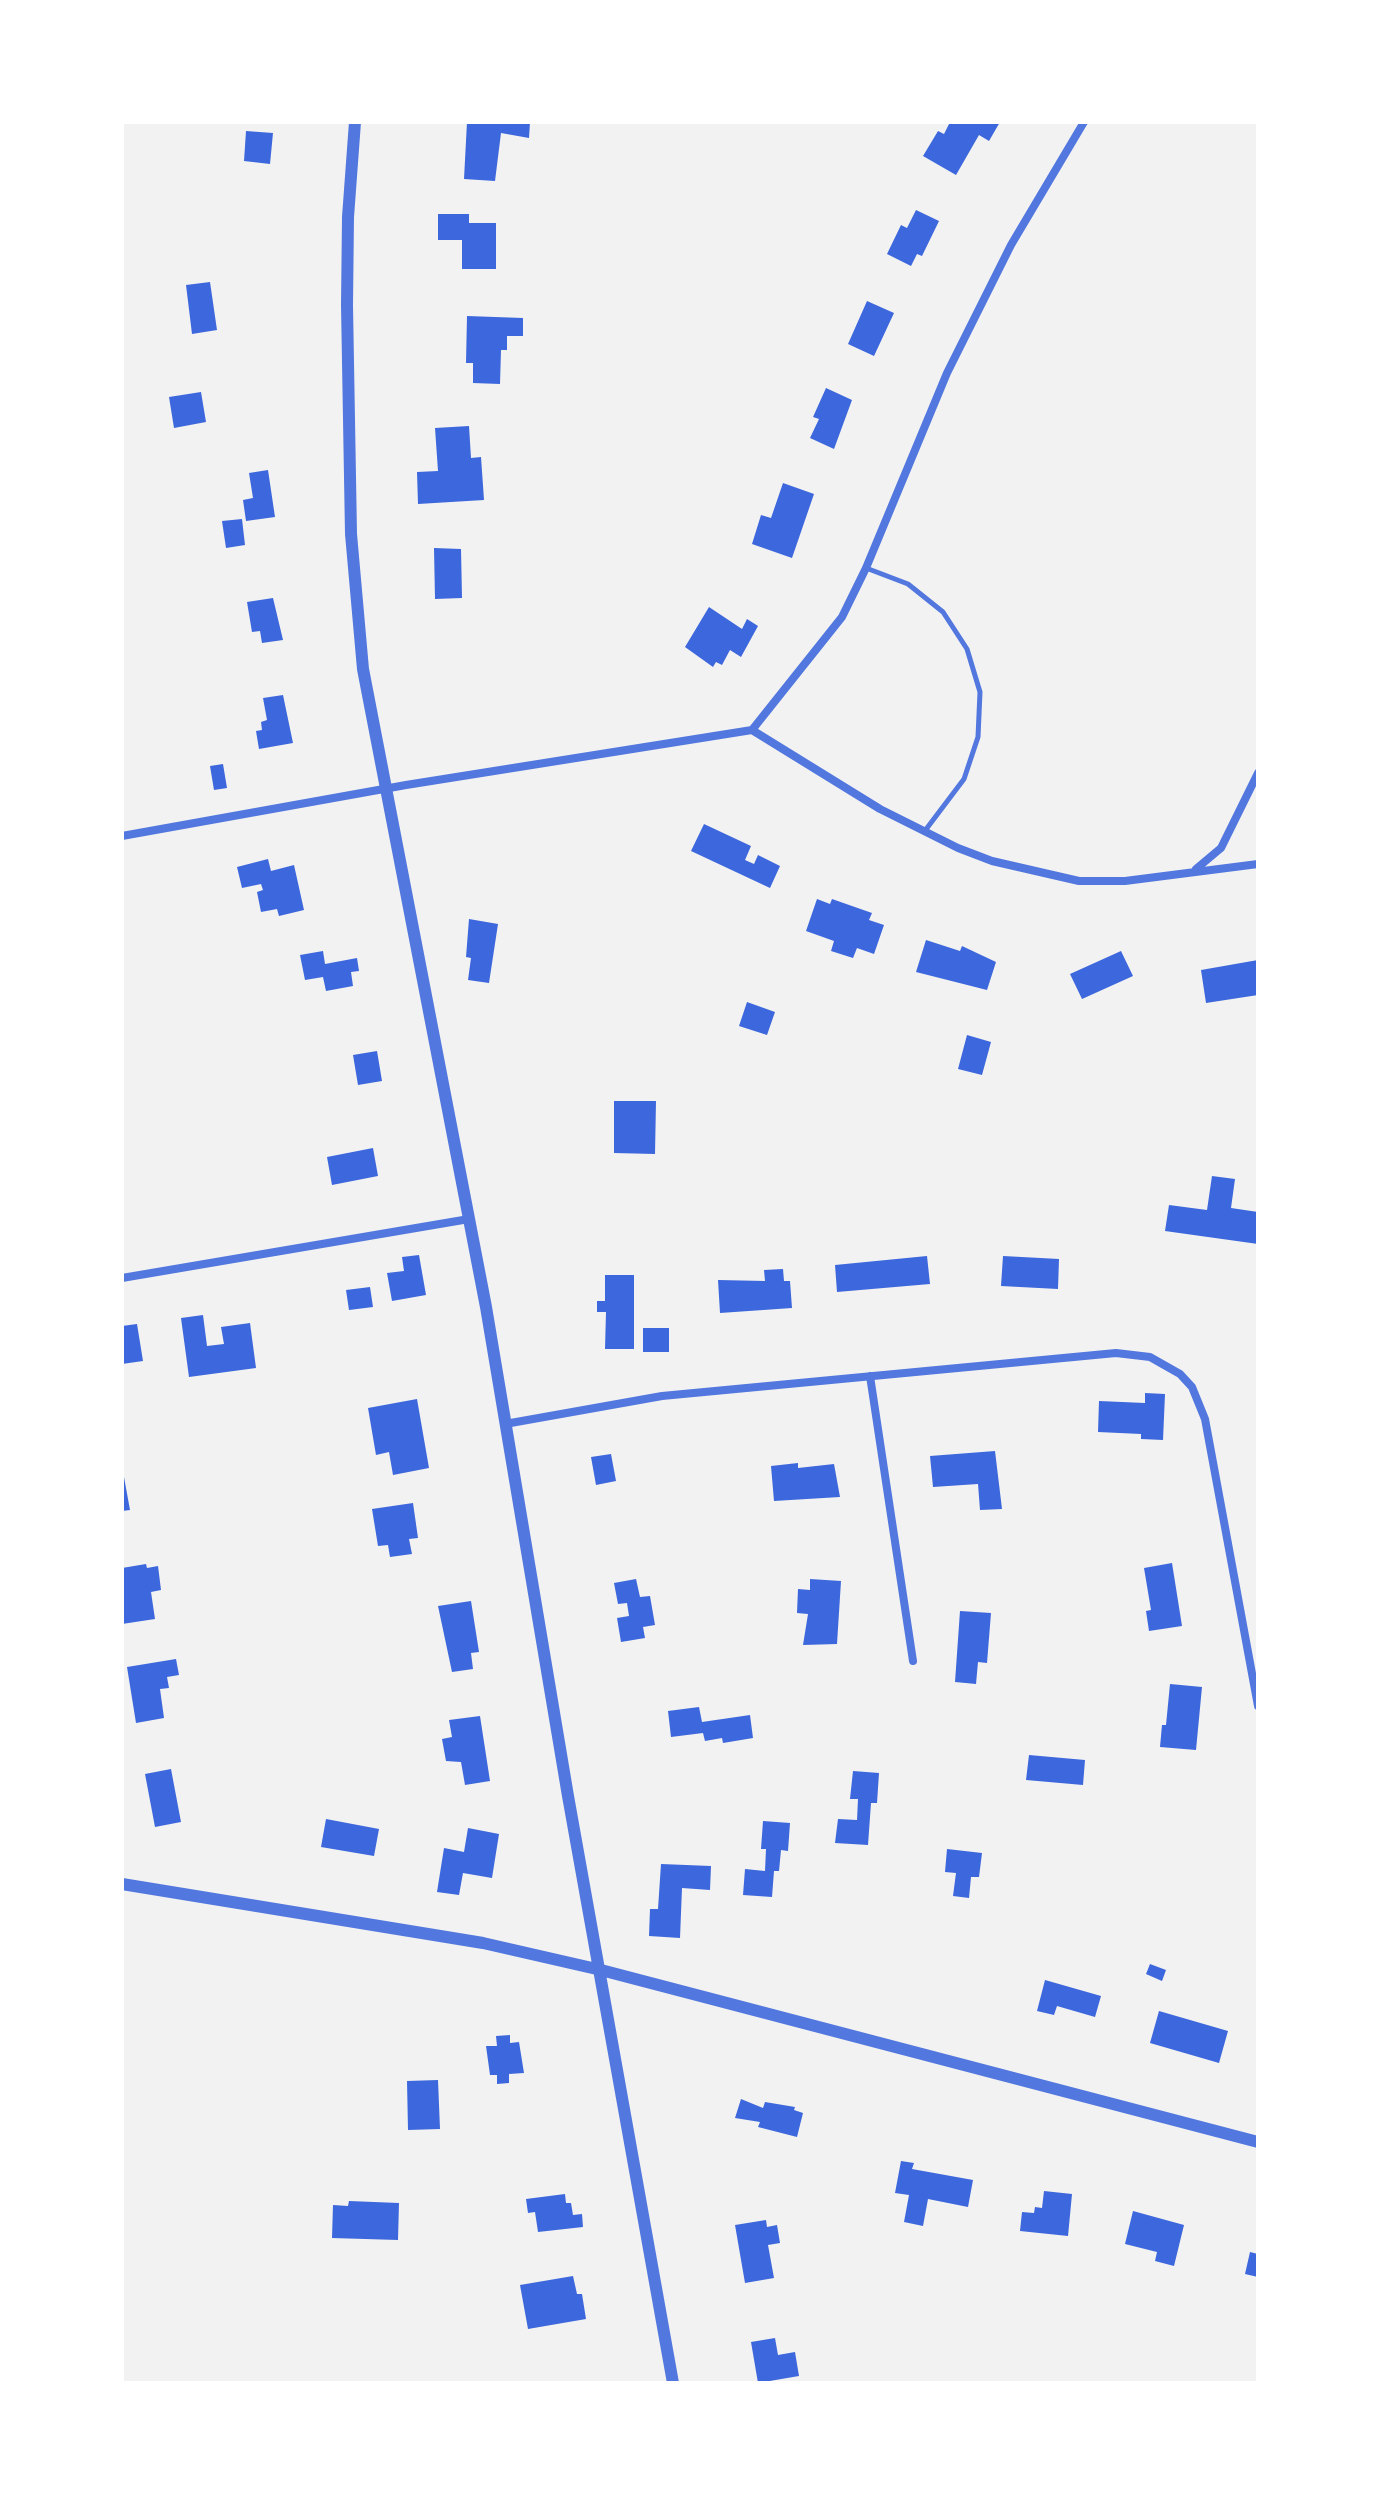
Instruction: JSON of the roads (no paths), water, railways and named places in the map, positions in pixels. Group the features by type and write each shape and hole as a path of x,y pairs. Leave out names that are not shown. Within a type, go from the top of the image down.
{"street":[{"path":"355,122 347,232 351,534 363,669 469,1219 673,2383"},
{"path":"752,730 778,695 824,645 866,568 947,373 1011,245 1084,122"},
{"path":"122,836 384,788 752,730 924,832 992,861 1079,881 1125,881 1195,869 1258,864"},
{"path":"1195,869 1221,848 1258,773"},
{"path":"122,1278 469,1219"},
{"path":"505,1424 662,1396 1124,1353 1150,1357 1180,1374 1192,1387 1205,1419 1258,1706"},
{"path":"870,1376 913,1661"},
{"path":"122,1884 450,1937 601,1970 1258,2142"}],"lane":[{"path":"866,568 908,584 943,612 967,649 980,692 978,737 964,779 924,832"}]}
